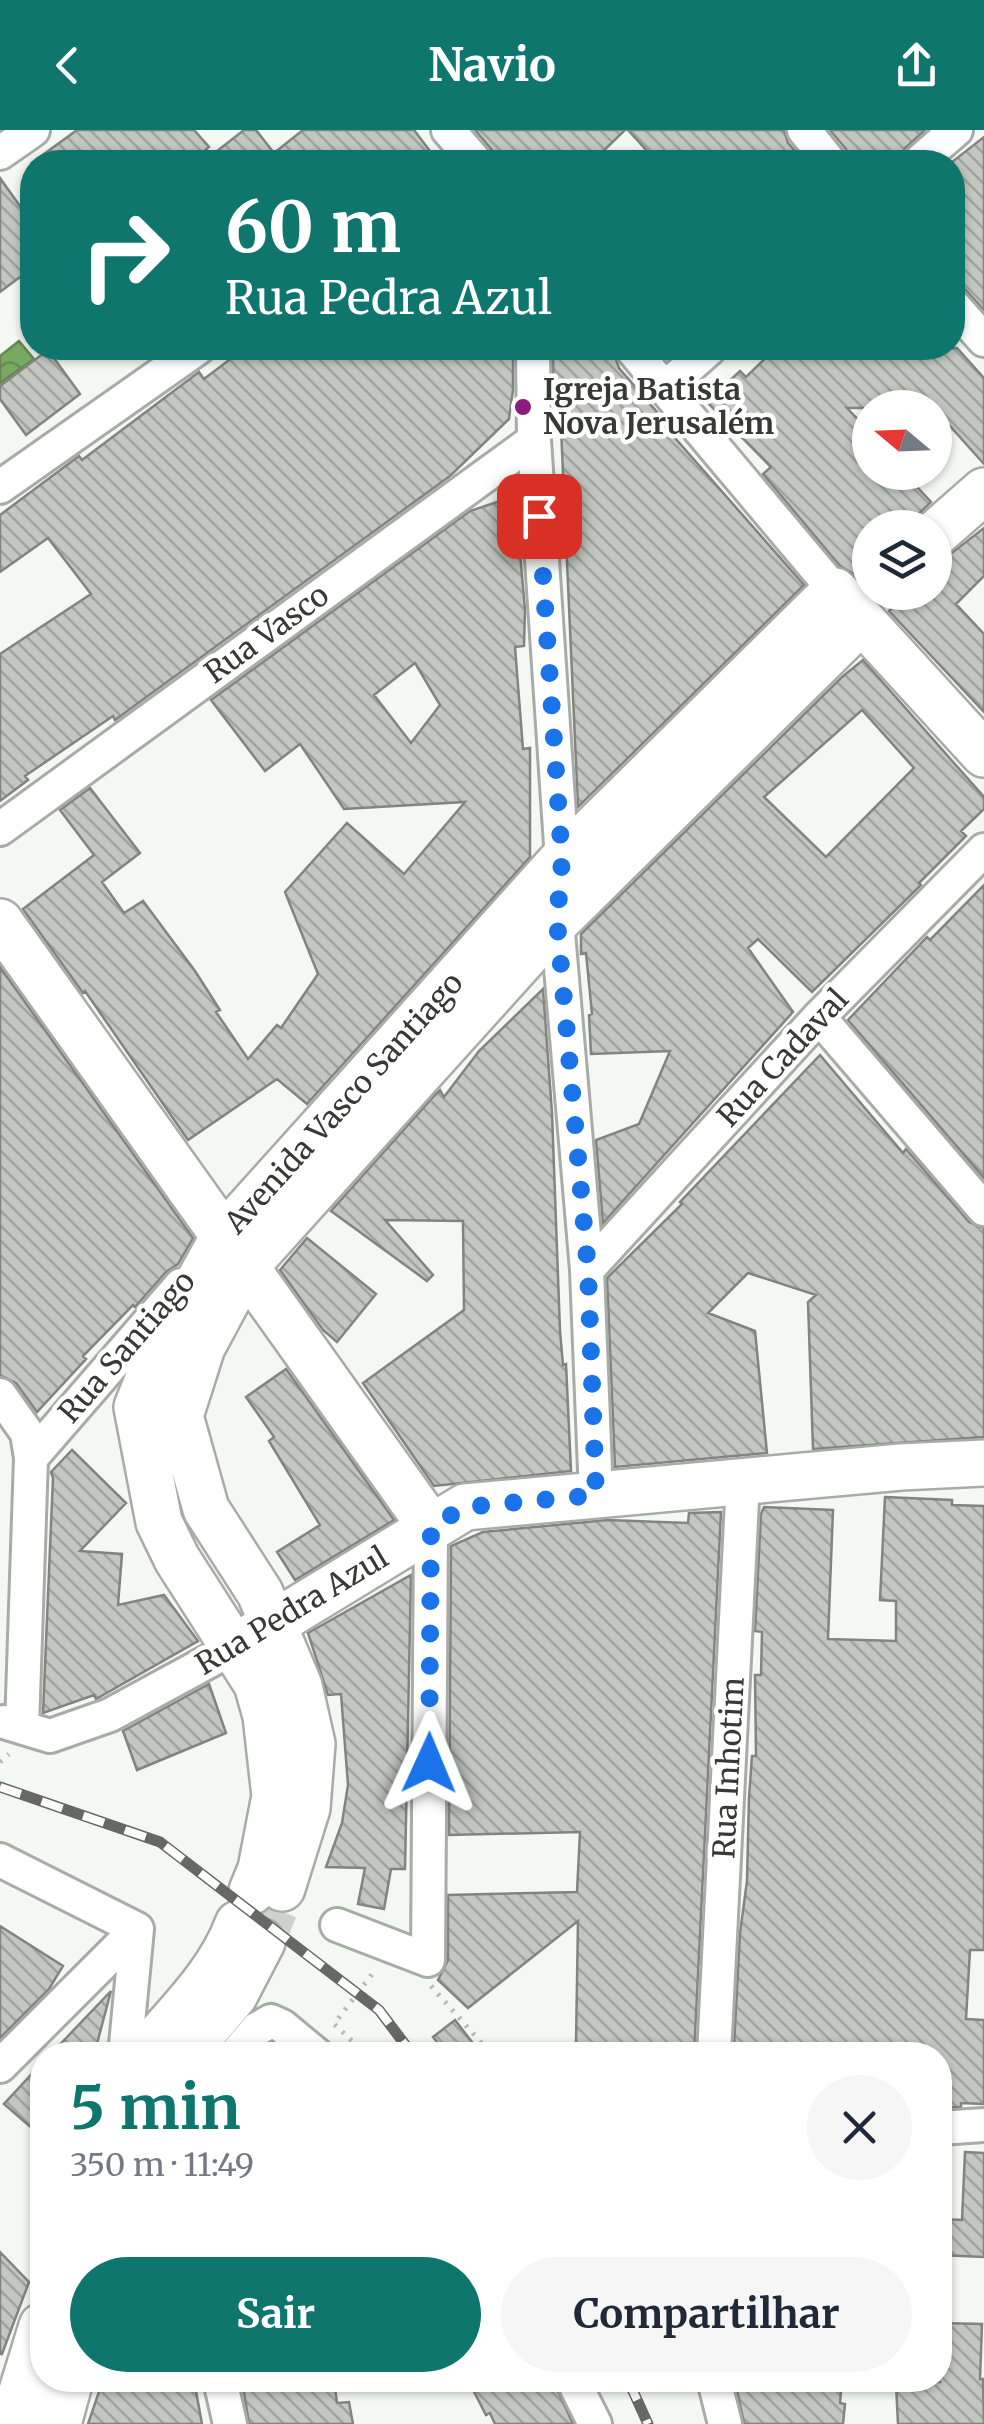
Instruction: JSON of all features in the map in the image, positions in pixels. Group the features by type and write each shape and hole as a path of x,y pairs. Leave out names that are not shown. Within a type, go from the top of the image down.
{"street":[{"path":"0,154 33,130"},
{"path":"804,130 820,150"},
{"path":"933,150 956,130"},
{"path":"965,319 984,340"},
{"path":"5,473 179,360"},
{"path":"533,360 534,440 562,860 557,921 588,1270 596,1495"},
{"path":"640,360 852,600"},
{"path":"665,388 696,360"},
{"name":"Rua Vasco","path":"0,829 534,440"},
{"path":"952,519 984,492"},
{"name":"Avenida Vasco Santiago","path":"257,1917 274,1796 266,1716 256,1684 177,1559 159,1522 138,1407 158,1355 234,1252 562,860 852,604"},
{"name":"Avenida Vasco Santiago","path":"158,2042 199,1991 233,1938 257,1917 307,1808 312,1744 299,1686 260,1593 206,1509 180,1416 234,1252 557,921 852,604"},
{"path":"861,610 980,742"},
{"name":"Rua Cadaval","path":"588,1270 819,1017 984,850"},
{"path":"0,922 431,1527 428,1960 338,1925"},
{"path":"819,1017 984,1209"},
{"name":"Rua Santiago","path":"31,1458 90,1390 234,1252"},
{"path":"90,1390 129,1396 138,1407"},
{"path":"0,1396 27,1434 31,1458 11,1724"},
{"name":"Rua Pedra Azul","path":"11,1724 50,1736 110,1715 235,1647 465,1507 984,1462"},
{"name":"Rua Inhotim","path":"715,2042 743,1481"},
{"path":"0,1860 137,1928"},
{"path":"137,1928 147,2042"},
{"path":"0,2066 137,1928"},
{"path":"246,2042 271,2021 301,2042"},
{"path":"952,2127 984,2125"},
{"path":"12,2424 30,2365"},
{"path":"58,2424 67,2392"},
{"path":"223,2392 230,2424"},
{"path":"579,2392 595,2424"},
{"path":"717,2392 725,2424"}],"path":[{"path":"353,2042 334,2024 393,1946"},
{"path":"428,1960 427,1982 480,2042"}],"water":[{"path":"19,341 20,360 33,360 0,383 0,356"}],"building":[{"path":"77,130 194,130 209,147 206,150 50,150"},
{"path":"244,130 256,130 272,150 218,150"},
{"path":"303,130 414,130 429,150 278,150"},
{"path":"475,130 625,130 604,150 492,150"},
{"path":"628,130 784,130 794,150 646,150"},
{"path":"830,130 925,130 904,150 846,149"},
{"path":"984,137 984,310 965,289 965,152"},
{"path":"0,178 20,206 20,277 0,292"},
{"path":"965,357 984,378 984,464 952,428 952,390 852,390 852,408 847,408 852,413 852,490 920,490 931,502 923,510 852,510 852,573 840,566 763,474 771,467 707,402 740,371 746,377 764,360 965,360"},
{"path":"35,360 55,360 80,394 26,435 0,399 0,386"},
{"path":"229,360 513,360 509,419 450,476 115,720 113,716 25,776 28,780 0,801 0,654 91,594 48,538 0,572 0,515 79,456 82,460 199,372 204,379"},
{"path":"553,360 616,360 657,412 654,414 804,585 578,807 561,428 554,428"},
{"path":"515,496 525,610 524,646 515,647 523,749 530,748 530,857 307,1104 277,1079 188,1140 23,909 94,855 60,810 90,788 140,853 102,882 124,913 143,901 195,971 220,1010 216,1012 248,1059 277,1025 281,1028 318,974 285,892 347,823 404,874 465,802 344,809 300,744 265,771 211,700 470,511","holes":["415,663 440,705 411,743 374,695"]},
{"path":"984,528 984,576 956,604 984,634 984,712 889,611 952,610 952,553"},
{"path":"863,660 984,797 984,809 961,831 966,836 921,885 812,992 758,939 748,948 793,1012 603,1223 596,1140 639,1124 670,1051 591,1054 592,1014 581,934","holes":["862,710 914,768 826,857 764,797"]},
{"path":"984,885 984,1178 848,1020 927,937 930,940"},
{"path":"0,967 193,1238 178,1264 83,1356 86,1359 37,1412 16,1383 0,1375"},
{"path":"543,989 571,1471 434,1486 363,1383 464,1310 463,1221 385,1220 433,1275 427,1281 331,1211 435,1095 440,1090 444,1097 479,1051"},
{"path":"820,1055 903,1153 906,1149 969,1222 984,1228 984,1437 813,1449 808,1302 816,1295 748,1273 708,1313 755,1331 767,1453 615,1467 607,1278 682,1204"},
{"path":"307,1238 376,1294 337,1342 323,1330 280,1270"},
{"path":"286,1369 394,1520 295,1580 277,1552 320,1525 269,1441 274,1437 246,1397"},
{"path":"72,1450 126,1503 80,1551 122,1554 118,1605 164,1595 198,1641 96,1699 94,1695 43,1713 51,1472"},
{"path":"885,1497 952,1500 952,1505 984,1506 984,1950 970,1950 966,2019 984,2020 984,2104 961,2103 961,2107 952,2107 952,2042 734,2042 752,1756 756,1756 755,1675 761,1675 762,1632 755,1631 764,1507 833,1510 828,1639 896,1641 896,1601 880,1600"},
{"path":"721,1512 695,2042 576,2042 578,1921 468,2008 438,1980 448,1960 448,1895 577,1892 580,1832 449,1835 451,1546 483,1532 607,1520 688,1523 689,1513"},
{"path":"411,1575 405,1869 391,1869 384,1909 358,1904 365,1868 326,1867 342,1823 348,1785 341,1694 328,1695 308,1633"},
{"path":"209,1684 226,1733 137,1770 123,1731"},
{"path":"0,1926 63,1966 49,1989 0,2038"},
{"path":"111,1991 97,2042 62,2042"},
{"path":"455,2020 472,2042 437,2042 433,2037"},
{"path":"30,2076 30,2127 4,2104"},
{"path":"965,2152 984,2153 984,2257 952,2256 952,2220 962,2220"},
{"path":"0,2252 29,2282 2,2354 0,2354"},
{"path":"952,2323 982,2324 980,2379 984,2424 898,2424 896,2392 952,2392"},
{"path":"99,2392 196,2392 202,2424 88,2424"},
{"path":"244,2392 336,2392 337,2403 349,2402 353,2424 249,2424"},
{"path":"474,2392 558,2392 573,2424 495,2424 490,2413 486,2415"},
{"path":"737,2392 841,2392 840,2403 845,2404 843,2424 744,2424"}],"waterway":[{"path":"175,1495 189,1534"}],"tunnel":[{"path":"262,1942 275,1909"}],"railway":[{"path":"0,1787 160,1842 379,2010 403,2042"},
{"path":"633,2392 648,2424"}],"place":[{"name":"Igreja Batista Nova Jerusalém","path":"523,407"}],"route":[{"path":"429,1763 431,1527 465,1507 596,1495 588,1270 557,921 562,860 539,516"}]}
